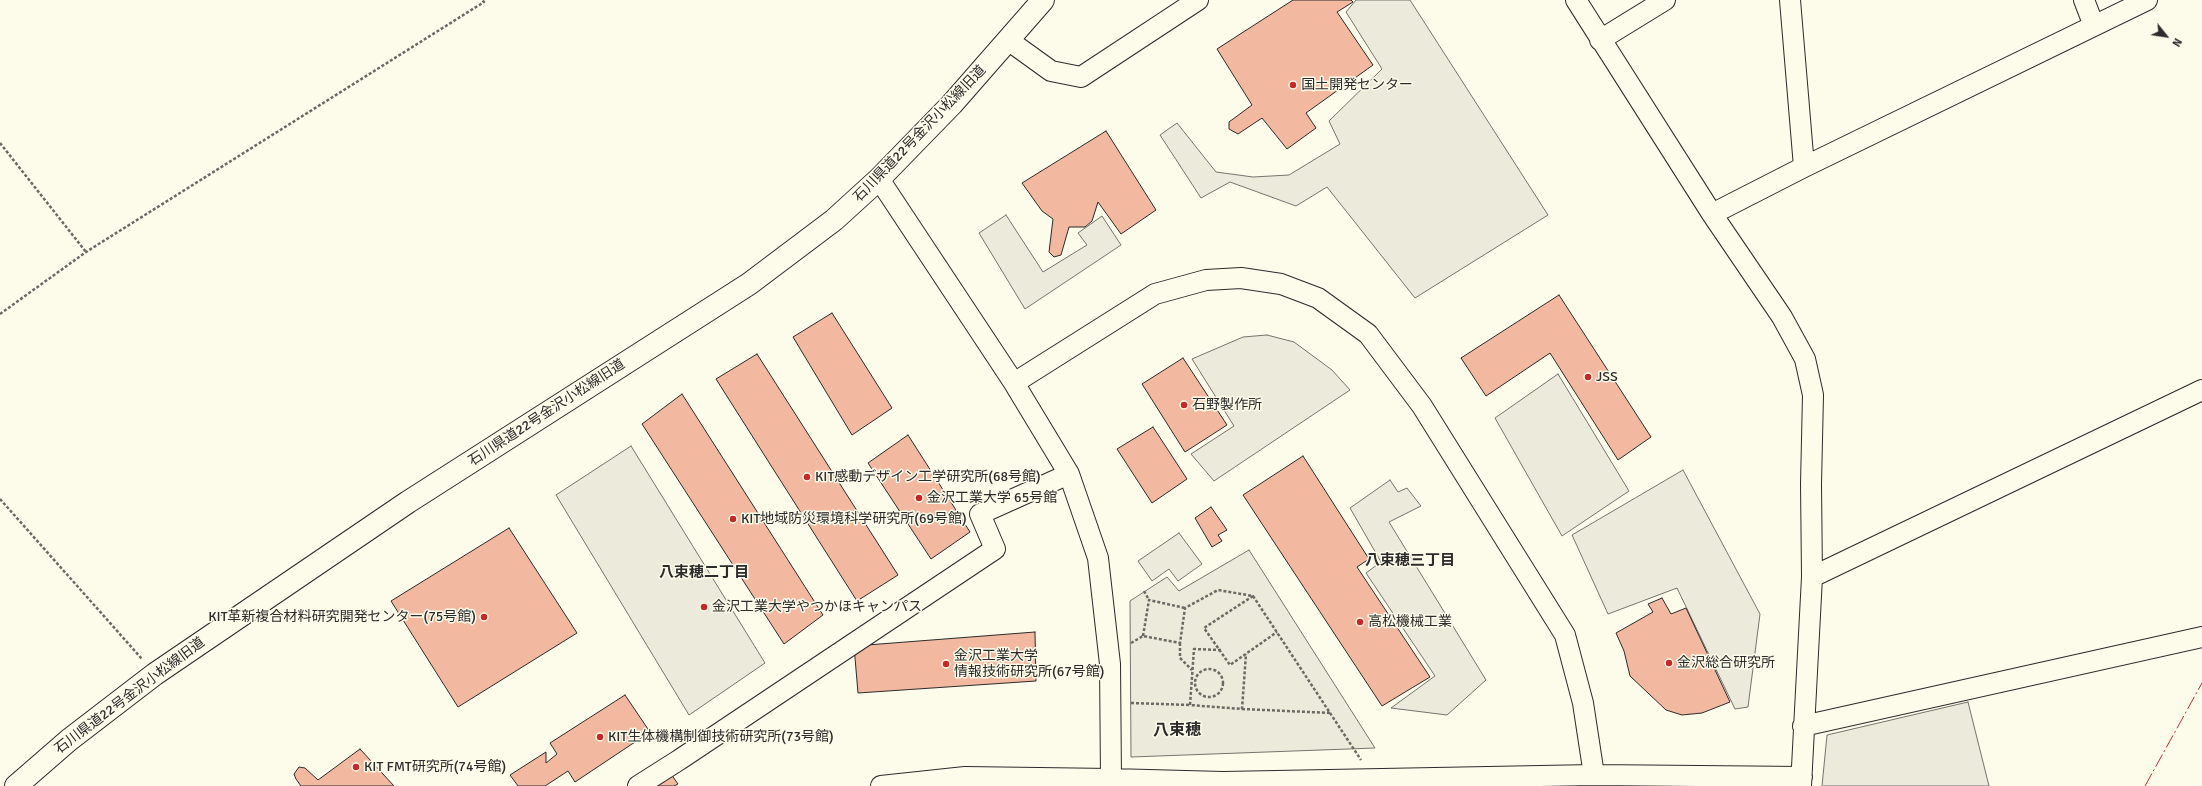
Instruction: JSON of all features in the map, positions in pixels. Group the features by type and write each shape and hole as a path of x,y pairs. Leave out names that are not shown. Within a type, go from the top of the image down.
{"main road":[{"name":"石川県道22号金沢小松線旧道","path":"16,786 69,740 155,674 408,502 749,284 834,220 880,179 952,104 1043,0"}],"street":[{"path":"1008,40 1050,71 1081,76 1198,0"},
{"path":"881,786 965,777 1111,779 1223,784 1594,775 1801,781 1812,577 1811,484 1813,395 1805,359 1782,317 1712,214 1576,0"},
{"path":"1600,40 1665,0"},
{"path":"1790,0 1804,167"},
{"path":"2084,0 2094,26"},
{"path":"1712,214 1804,167 2147,0"},
{"path":"880,179 1014,383 1069,474 1098,558 1110,664 1111,779"},
{"path":"1014,383 1155,294 1206,280 1241,278 1280,284 1318,298 1368,334 1422,406 1565,635 1583,703 1594,775"},
{"path":"1812,577 2202,390"},
{"path":"638,786 995,549 980,514 1069,474"},
{"path":"1803,726 2202,637"}],"path":[{"path":"0,314 86,252 484,2 482,0"},
{"path":"0,143 86,252"},
{"path":"0,499 155,674"},
{"path":"1149,600 1185,608 1218,590 1253,596 1359,755 1369,780"},
{"path":"1143,636 1149,600 1144,591"},
{"path":"1253,596 1204,628 1221,650 1230,665 1277,632"},
{"path":"1185,608 1180,643 1180,658 1192,670"},
{"path":"1131,643 1143,636 1180,643"},
{"path":"1190,705 1194,649 1221,650"},
{"path":"1242,709 1246,654"},
{"path":"1203,670 1216,671 1222,678 1222,687 1217,694 1212,696 1203,696 1196,689 1195,680 1203,670"},
{"path":"1131,703 1332,713"}],"shaded area":[{"path":"1356,0 1410,0 1548,215 1415,298 1327,187 1296,206 1230,182 1201,198 1160,135 1177,123 1216,172 1253,177 1289,175 1340,144 1329,121 1382,69 1346,12"},
{"path":"1006,215 1043,272 1087,245 1078,233 1102,216 1121,245 1025,309 979,233"},
{"path":"1267,335 1294,342 1332,370 1350,390 1214,481 1191,454 1234,426 1192,359 1243,337"},
{"path":"1558,374 1629,491 1562,536 1495,418"},
{"path":"631,446 765,663 689,715 556,495"},
{"path":"1683,470 1760,614 1748,707 1735,709 1677,588 1608,614 1572,535"},
{"path":"1390,480 1398,492 1407,488 1421,506 1389,522 1486,680 1447,715 1391,708 1435,676 1366,573 1381,562 1350,508"},
{"path":"1179,533 1202,564 1178,581 1169,569 1152,581 1138,561"},
{"path":"1249,550 1375,748 1131,757 1130,601 1167,577 1179,591"},
{"path":"1968,702 1989,786 1822,786 1827,735"}],"building":[{"name":"国土開発センター","path":"1293,0 1351,0 1353,2 1337,12 1373,65 1306,113 1316,128 1287,149 1262,118 1238,134 1229,129 1229,122 1252,105 1217,49"},
{"path":"1106,131 1156,210 1121,234 1098,202 1092,221 1085,227 1069,227 1061,255 1054,257 1049,252 1053,219 1042,211 1022,183"},
{"name":"JSS","path":"1559,295 1651,437 1618,460 1550,353 1486,396 1461,358"},
{"path":"832,313 892,408 852,435 793,337"},
{"name":"KIT感動デザイン工学研究所(68号館)","path":"757,354 898,575 857,601 716,379"},
{"name":"石野製作所","path":"1183,358 1227,425 1185,452 1142,384"},
{"name":"KIT地域防災環境科学研究所(69号館)","path":"682,394 823,615 784,644 642,424"},
{"path":"1153,427 1187,479 1152,503 1117,449"},
{"name":"金沢工業大学 65号館","path":"908,435 970,532 931,559 868,463"},
{"name":"高松機械工業","path":"1303,456 1369,559 1357,567 1430,677 1382,706 1243,495"},
{"path":"1211,507 1227,530 1218,535 1222,541 1212,547 1195,518"},
{"name":"KIT革新複合材料研究開発センター(75号館)","path":"509,528 577,633 458,707 391,601"},
{"name":"金沢総合研究所","path":"1662,598 1671,614 1686,608 1730,702 1702,713 1682,715 1666,710 1630,676 1624,651 1616,633 1653,612 1648,604"},
{"name":"金沢工業大学 情報技術研究所(67号館)","path":"1035,632 1036,681 858,693 854,646"},
{"name":"KIT生体機構制御技術研究所(73号館)","path":"625,695 650,732 575,782 568,771 545,786 518,786 510,775 546,752 546,763 557,754 550,743"},
{"name":"KIT FMT研究所(74号館)","path":"360,749 394,786 301,786 296,779 294,774 299,767 305,768 318,780"},
{"path":"669,771 678,784 674,786 647,786"}],"power":[{"path":"2145,786 2202,683"}],"place":[{"name":"国土開発センター","path":"1293,85"},
{"name":"JSS","path":"1588,377"},
{"name":"石野製作所","path":"1184,405"},
{"name":"KIT感動デザイン工学研究所(68号館)","path":"807,477"},
{"name":"金沢工業大学 65号館","path":"919,498"},
{"name":"KIT地域防災環境科学研究所(69号館)","path":"733,519"},
{"name":"金沢工業大学やつかほキャンパス","path":"704,607"},
{"name":"KIT革新複合材料研究開発センター(75号館)","path":"484,617"},
{"name":"高松機械工業","path":"1360,622"},
{"name":"金沢総合研究所","path":"1669,663"},
{"name":"金沢工業大学 情報技術研究所(67号館)","path":"946,664"},
{"name":"KIT生体機構制御技術研究所(73号館)","path":"600,737"},
{"name":"KIT FMT研究所(74号館)","path":"356,767"}],"district":[{"name":"八束穂三丁目","path":"1410,561"},
{"name":"八束穂二丁目","path":"704,573"},
{"name":"八束穂","path":"1177,731"}]}
